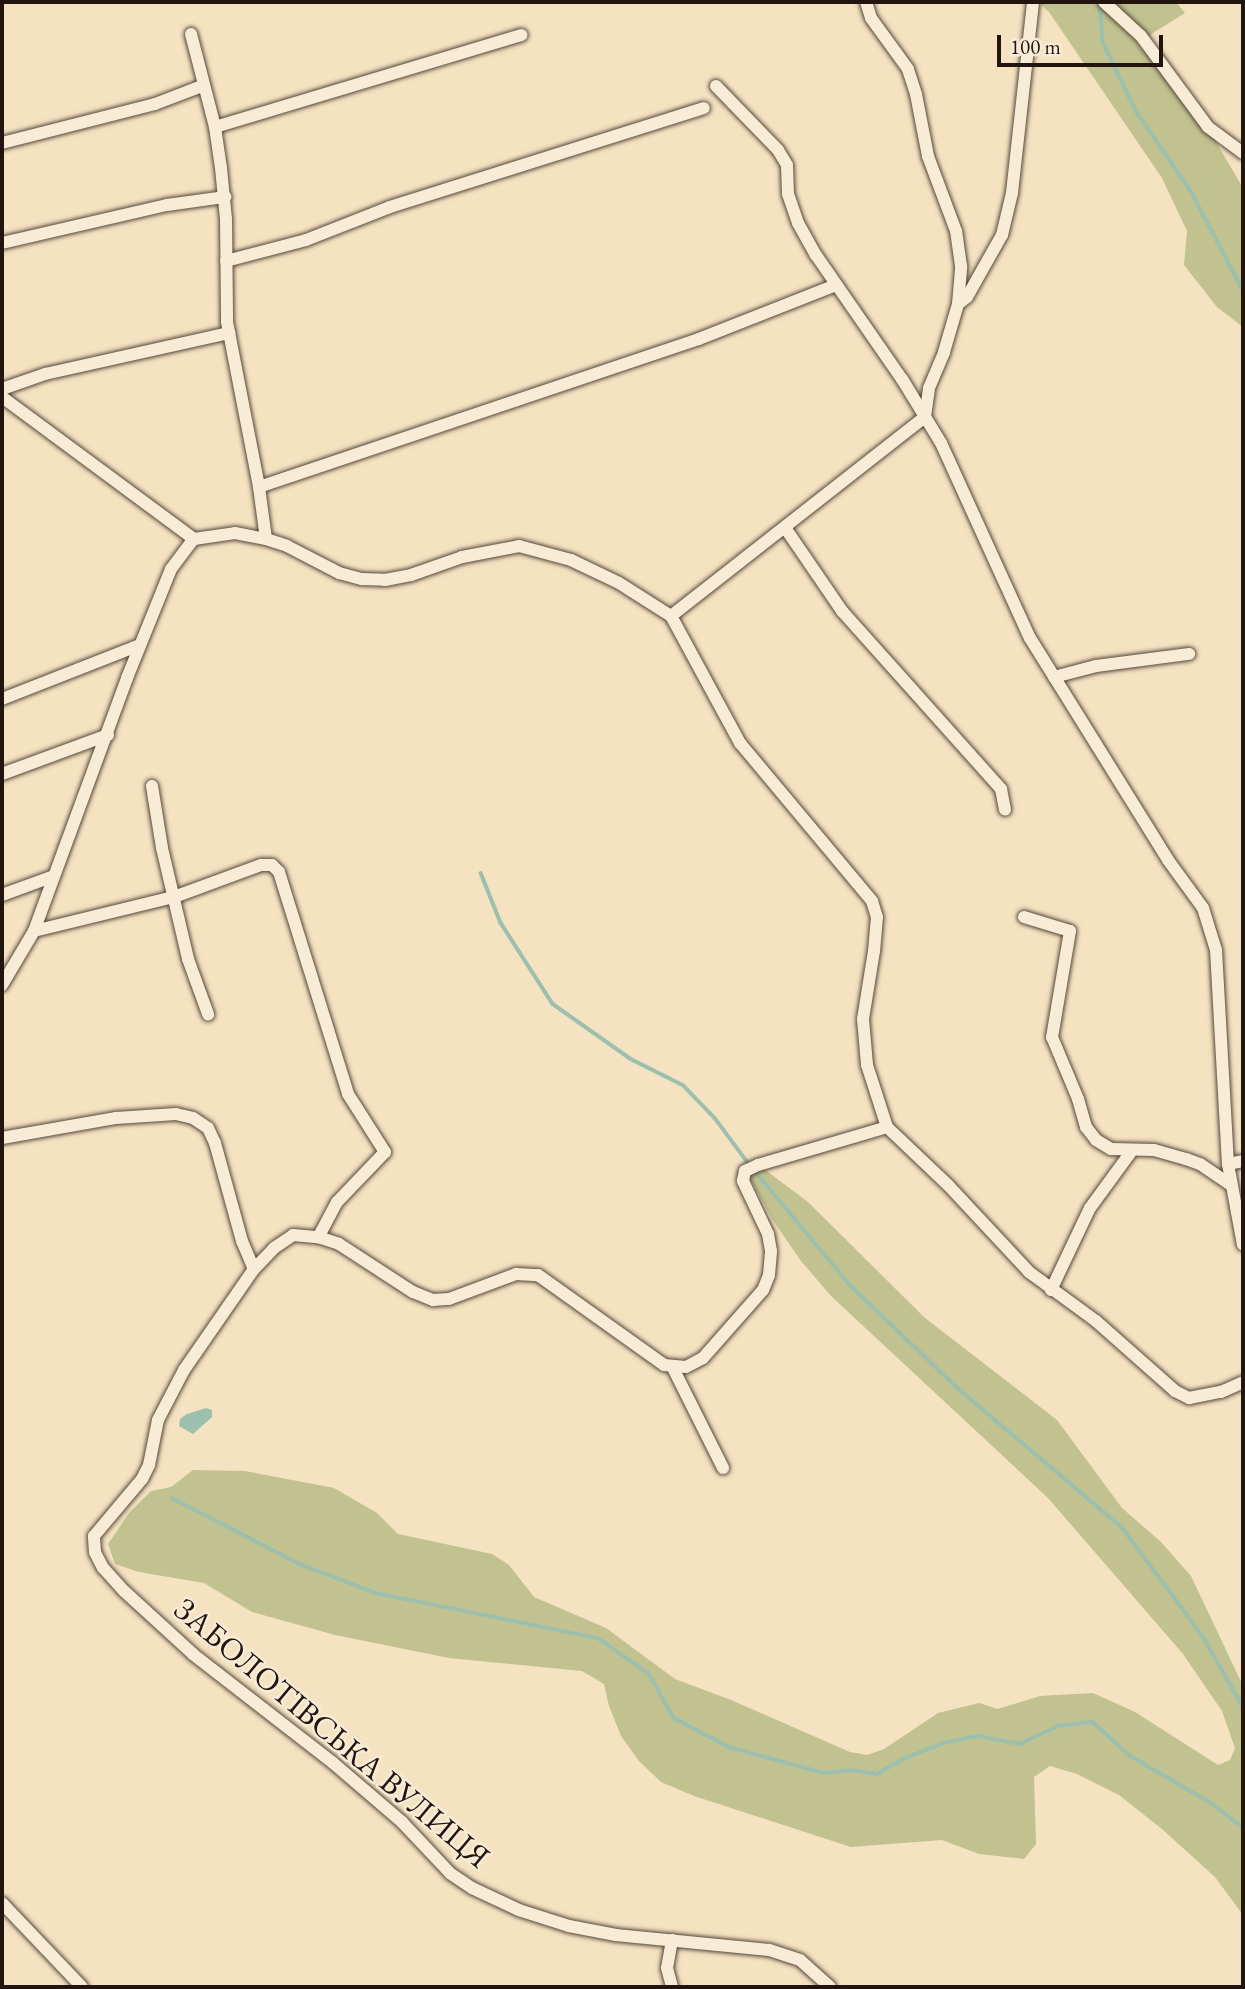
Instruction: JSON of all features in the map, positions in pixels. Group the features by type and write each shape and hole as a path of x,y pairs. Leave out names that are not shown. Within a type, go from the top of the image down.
{"street":[{"path":"671,616 786,529 925,417 929,388 944,352 958,304 961,265 956,230 928,156 916,94 908,69 871,18 866,2"},
{"path":"958,304 967,297 1002,235 1013,192 1033,2"},
{"path":"1105,3 1141,36 1208,127 1243,153"},
{"path":"191,34 202,86 215,127 225,197 229,333 259,487 265,539"},
{"path":"215,127 521,35"},
{"path":"2,144 155,104 202,86"},
{"path":"716,86 778,150 787,165 788,194 798,223 941,443 1030,638 1168,860 1203,908 1212,928 1216,950 1228,1164 1243,1245"},
{"path":"226,261 306,240 390,207 704,108"},
{"path":"2,243 167,205 225,197"},
{"path":"259,487 699,339 836,285"},
{"path":"2,389 45,374 229,333"},
{"path":"2,397 194,539"},
{"path":"786,529 842,611 1001,789 1005,810"},
{"path":"2,985 34,931 171,569 194,539 235,533 265,539 339,573 373,580 411,575 463,557 519,546 571,560 601,573 671,616 740,743 872,901 877,917 863,1019 867,1065 887,1127 947,1185 1029,1272 1096,1321 1175,1391 1189,1398 1221,1392 1243,1382"},
{"path":"2,699 140,645"},
{"path":"1054,677 1096,666 1189,654"},
{"path":"2,774 108,735"},
{"path":"152,786 188,959 208,1014"},
{"path":"34,931 174,897 261,865 272,865 279,872 348,1094 385,1152 337,1202 318,1237"},
{"path":"2,895 54,876"},
{"path":"1024,917 1070,931 1052,1037 1078,1098 1086,1127 1096,1140 1111,1149 1131,1152 1154,1150 1200,1164 1231,1185"},
{"path":"2,1139 116,1118 176,1114 193,1118 208,1128 215,1143 242,1241 254,1269 274,1248 293,1235 318,1237 339,1244 413,1292 433,1300 449,1299 516,1274 538,1275 664,1365 673,1368 686,1367 703,1358 763,1290 769,1275 771,1251 768,1234 743,1181 746,1171 758,1165 887,1127"},
{"path":"1051,1290 1090,1208 1131,1152"},
{"path":"1228,1164 1243,1161"},
{"name":"ЗАБОЛОТІВСЬКА ВУЛИЦЯ","path":"254,1269 184,1370 164,1406 158,1420 149,1465 142,1479 94,1536 95,1552 103,1568 124,1591 193,1654 332,1762 392,1813 450,1873 472,1888 519,1910 569,1926 616,1935 769,1950 800,1960 830,1987"},
{"path":"673,1368 723,1468"},
{"path":"2,1903 82,1987"},
{"path":"672,1940 667,1968 672,1987"}],"green space":[{"path":"1038,2 1176,2 1185,13 1137,43 1212,135 1243,188 1243,327 1217,307 1184,265 1187,231 1162,178 1049,12"},
{"path":"760,1166 808,1202 925,1318 1057,1420 1122,1508 1161,1542 1191,1576 1243,1686 1243,1915 1215,1877 1162,1829 1119,1795 1077,1774 1050,1766 1034,1777 1036,1844 1024,1859 979,1854 942,1840 851,1847 694,1796 661,1782 639,1761 621,1736 604,1684 582,1671 449,1658 335,1635 252,1612 204,1583 139,1572 115,1564 108,1544 129,1513 151,1491 171,1487 193,1470 245,1471 334,1488 377,1513 398,1534 492,1554 509,1565 534,1597 606,1628 675,1679 731,1700 850,1752 867,1755 884,1749 938,1713 979,1703 998,1709 1040,1696 1093,1693 1135,1712 1218,1765 1230,1760 1235,1748 1222,1711 1183,1654 1048,1498 831,1296 801,1261 772,1219 747,1173"}],"shaded area":[{"path":"206,1408 212,1410 212,1417 193,1434 179,1426 180,1419 187,1414"}],"waterway":[{"path":"1100,4 1103,42 1136,111 1191,191 1243,290"},
{"path":"481,873 501,923 553,1004 631,1059 683,1085 715,1118 749,1164"},
{"path":"754,1170 850,1285 961,1391 1122,1527 1204,1638 1243,1707"},
{"path":"172,1498 302,1565 376,1593 598,1638 649,1674 674,1718 729,1747 824,1773 852,1770 877,1774 903,1759 944,1743 978,1736 1020,1744 1058,1726 1093,1722 1129,1755 1211,1803 1243,1827"}]}
